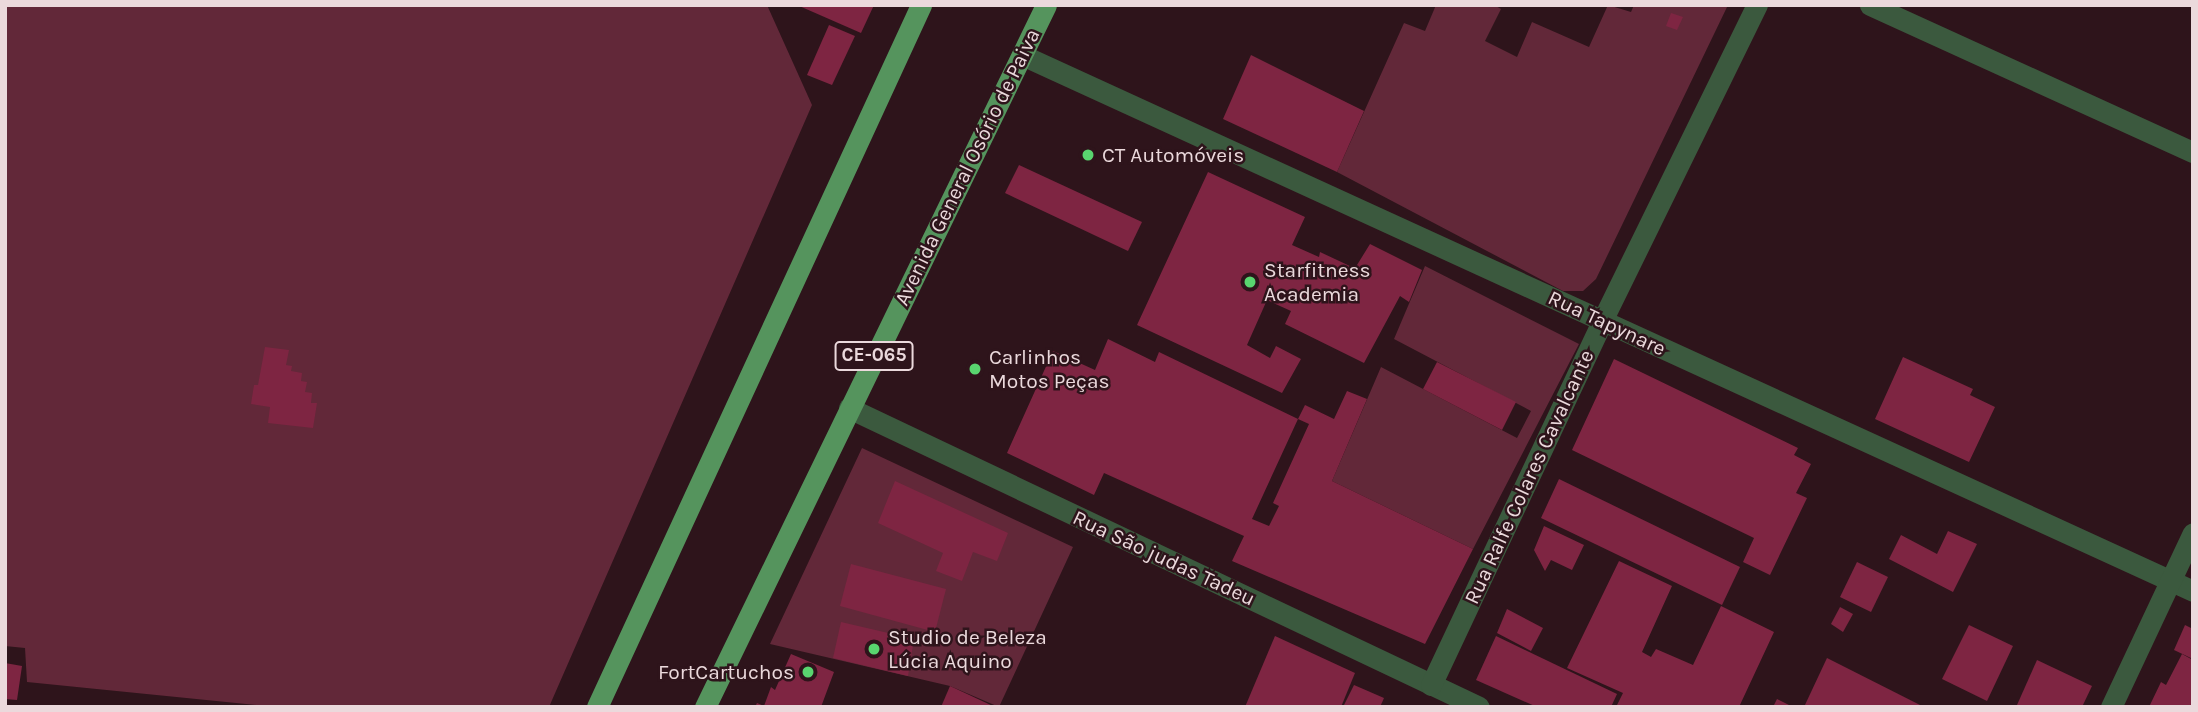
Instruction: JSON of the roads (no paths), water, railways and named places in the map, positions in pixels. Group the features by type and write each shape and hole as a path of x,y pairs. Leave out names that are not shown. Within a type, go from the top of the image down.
{"main road":[{"path":"597,707 921,5"},
{"name":"Avenida General Osório de Paiva","path":"705,707 1046,5"}],"street":[{"name":"Rua Ralfe Colares Cavalcante","path":"1431,685 1602,321 1757,5"},
{"path":"1870,5 2193,152"},
{"name":"Rua Tapynare","path":"1022,55 2193,591"},
{"name":"Rua São judas Tadeu","path":"849,408 1479,707"},
{"path":"2111,707 2193,533"}],"place":[{"name":"CT Automóveis","path":"1088,155"},
{"name":"Starfitness Academia","path":"1250,282"},
{"name":"Carlinhos Motos Peças","path":"975,369"},
{"name":"Studio de Beleza Lúcia Aquino","path":"874,649"},
{"name":"FortCartuchos","path":"808,672"}]}
